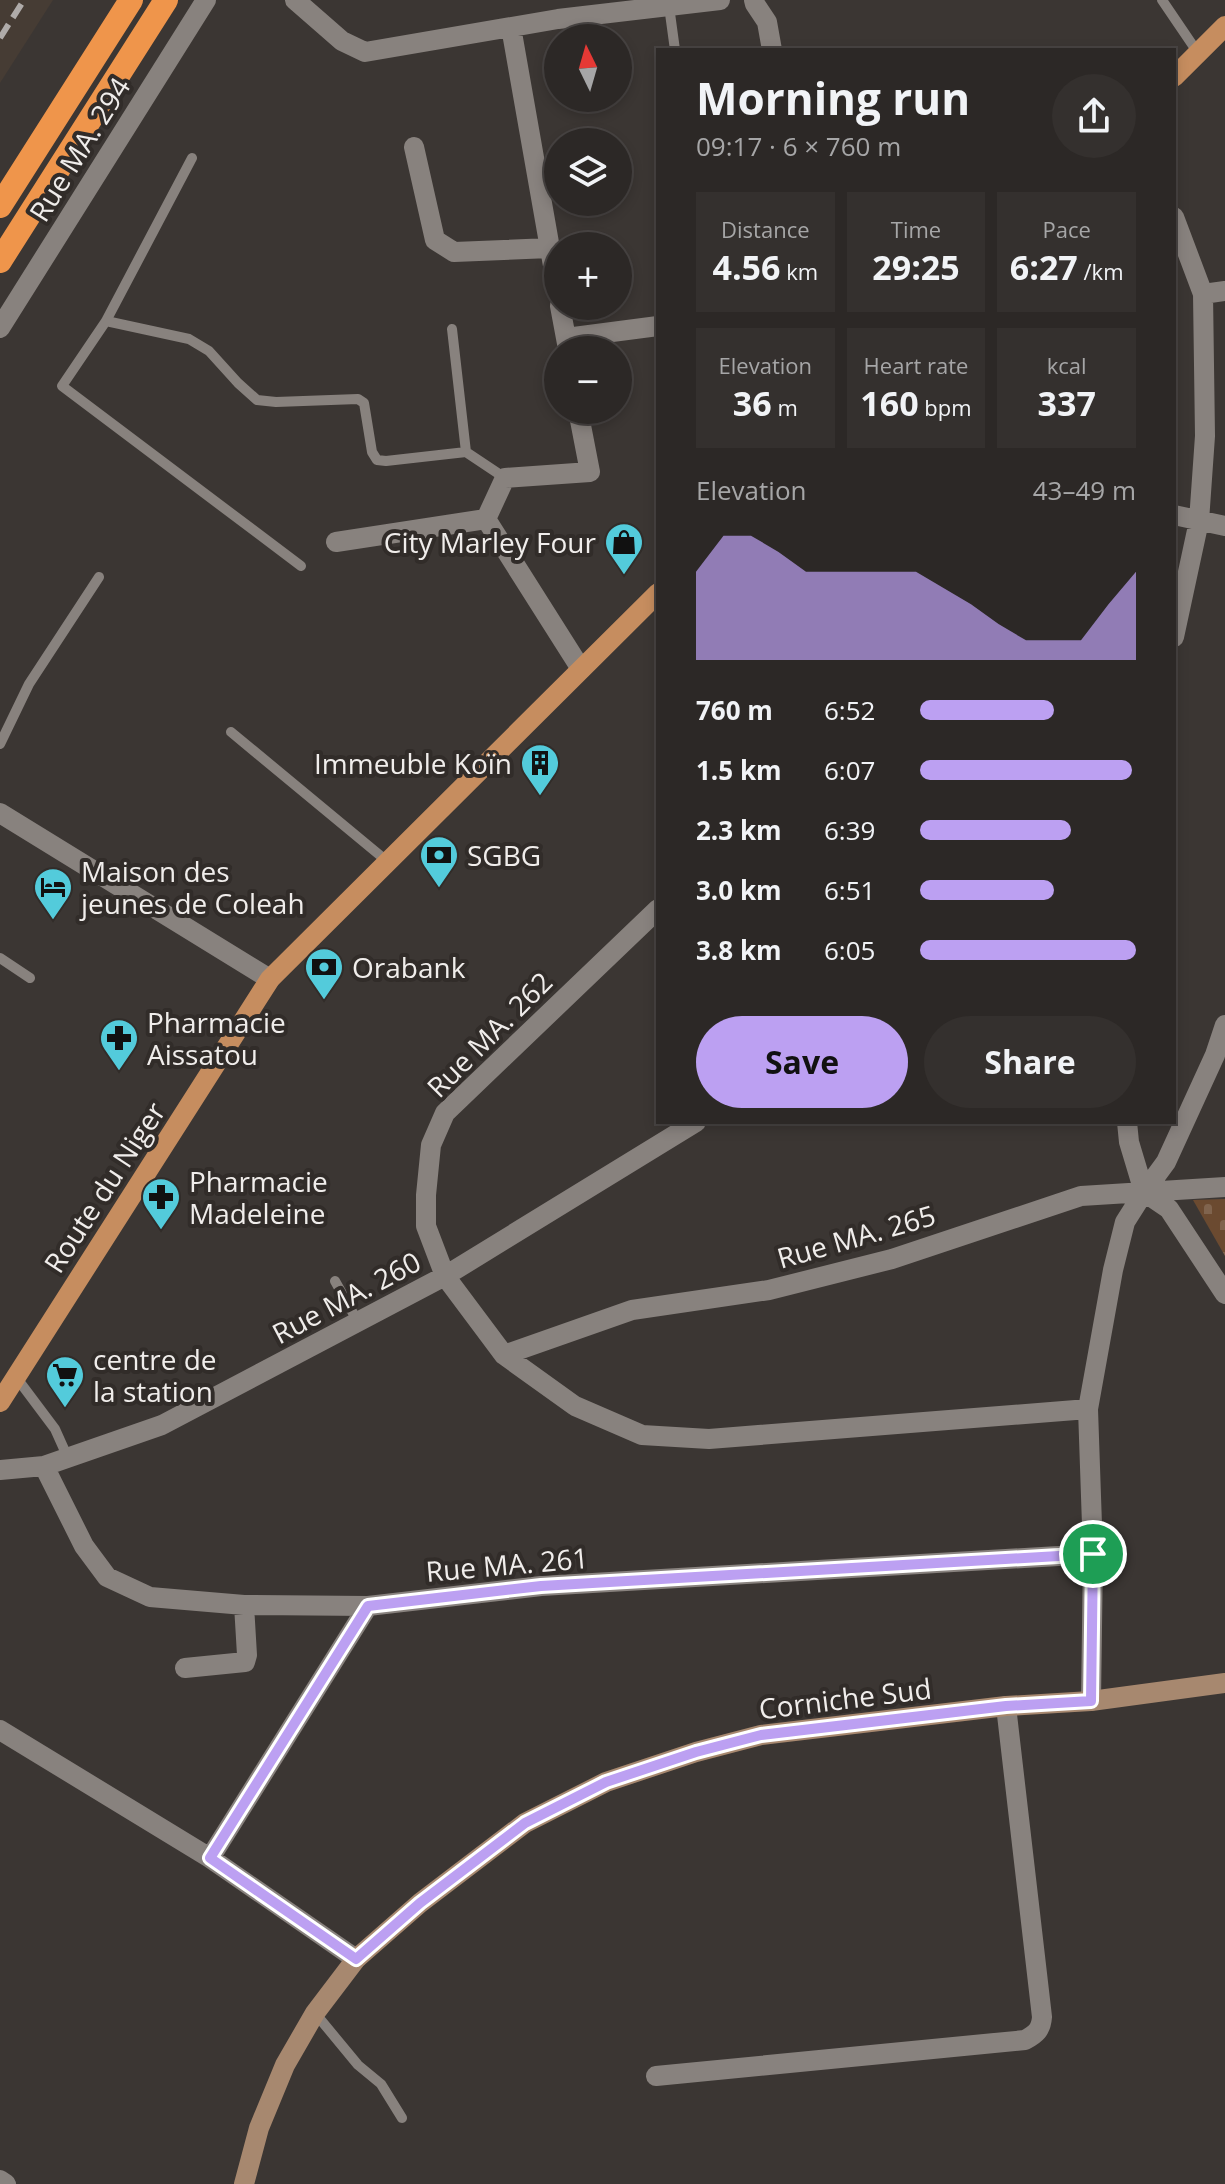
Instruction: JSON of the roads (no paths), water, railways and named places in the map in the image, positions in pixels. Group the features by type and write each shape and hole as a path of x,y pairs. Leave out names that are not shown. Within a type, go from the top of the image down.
{"highway":[{"path":"0,206 131,0"},
{"path":"0,261 166,0"}],"main road":[{"path":"1176,75 1225,26"},
{"name":"Route du Niger","path":"0,1402 270,979 656,595"},
{"name":"Corniche Sud","path":"244,2184 259,2128 285,2065 315,2013 356,1959 420,1903 525,1823 606,1782 696,1752 761,1735 1006,1706 1091,1701 1225,1683"}],"street":[{"name":"Rue MA. 294","path":"0,328 206,0"},
{"path":"295,0 342,41 365,52 511,27 556,10 669,6 720,0"},
{"path":"749,1 767,22 772,48"},
{"path":"511,27 547,232"},
{"path":"414,147 435,240 454,252 544,248"},
{"path":"1176,222 1203,294 1205,436 1199,521 1176,628"},
{"path":"1203,294 1225,291"},
{"path":"607,336 656,326"},
{"path":"486,519 505,478 590,472 581,424"},
{"path":"1176,515 1225,526"},
{"path":"336,542 486,519"},
{"path":"486,519 581,669"},
{"path":"0,813 270,979"},
{"name":"Rue MA. 262","path":"656,911 445,1113 431,1145 426,1226 445,1276 504,1355 575,1406 642,1435 709,1439 1088,1409"},
{"path":"1091,1701 1093,1554 1088,1409 1113,1270 1125,1222 1166,1162 1215,1055 1225,1025"},
{"name":"Rue MA. 260","path":"0,1470 44,1466 162,1425 445,1276 693,1124"},
{"path":"1127,1124 1129,1142 1144,1192 1169,1209 1225,1294"},
{"name":"Rue MA. 265","path":"504,1355 632,1310 769,1290 892,1259 1081,1196 1225,1187"},
{"name":"Rue MA. 261","path":"44,1466 84,1546 107,1577 150,1597 244,1605 368,1606 541,1586 1093,1554"},
{"path":"185,1668 245,1662 244,1605"},
{"path":"210,1858 368,1606"},
{"path":"656,2076 1025,2040 1036,2034 1042,2017 1006,1706"},
{"path":"0,1730 210,1858 356,1959"},
{"path":"0,2180 6,2184"}],"lane":[{"path":"1162,0 1198,53"},
{"path":"669,6 675,48"},
{"path":"192,158 106,321 62,386 301,566"},
{"path":"106,321 189,339 209,351 257,400 358,399 364,403 372,452 377,460 466,452 505,478"},
{"path":"452,329 466,452"},
{"path":"0,744 29,684 99,577"},
{"path":"231,732 388,862"},
{"path":"0,958 30,978"},
{"path":"335,1281 358,1322"},
{"path":"16,1377 55,1429 68,1458"},
{"path":"315,2013 358,2065 381,2084 402,2118"}],"railway":[{"path":"0,38 24,0"}],"place":[{"name":"City Marley Four","path":"624,576"},
{"name":"Immeuble Koïn","path":"540,797"},
{"name":"SGBG","path":"439,889"},
{"name":"Maison des jeunes de Coleah","path":"53,921"},
{"name":"Orabank","path":"324,1001"},
{"name":"Pharmacie Aissatou","path":"119,1072"},
{"name":"Pharmacie Madeleine","path":"161,1231"},
{"name":"centre de la station","path":"65,1409"}]}
